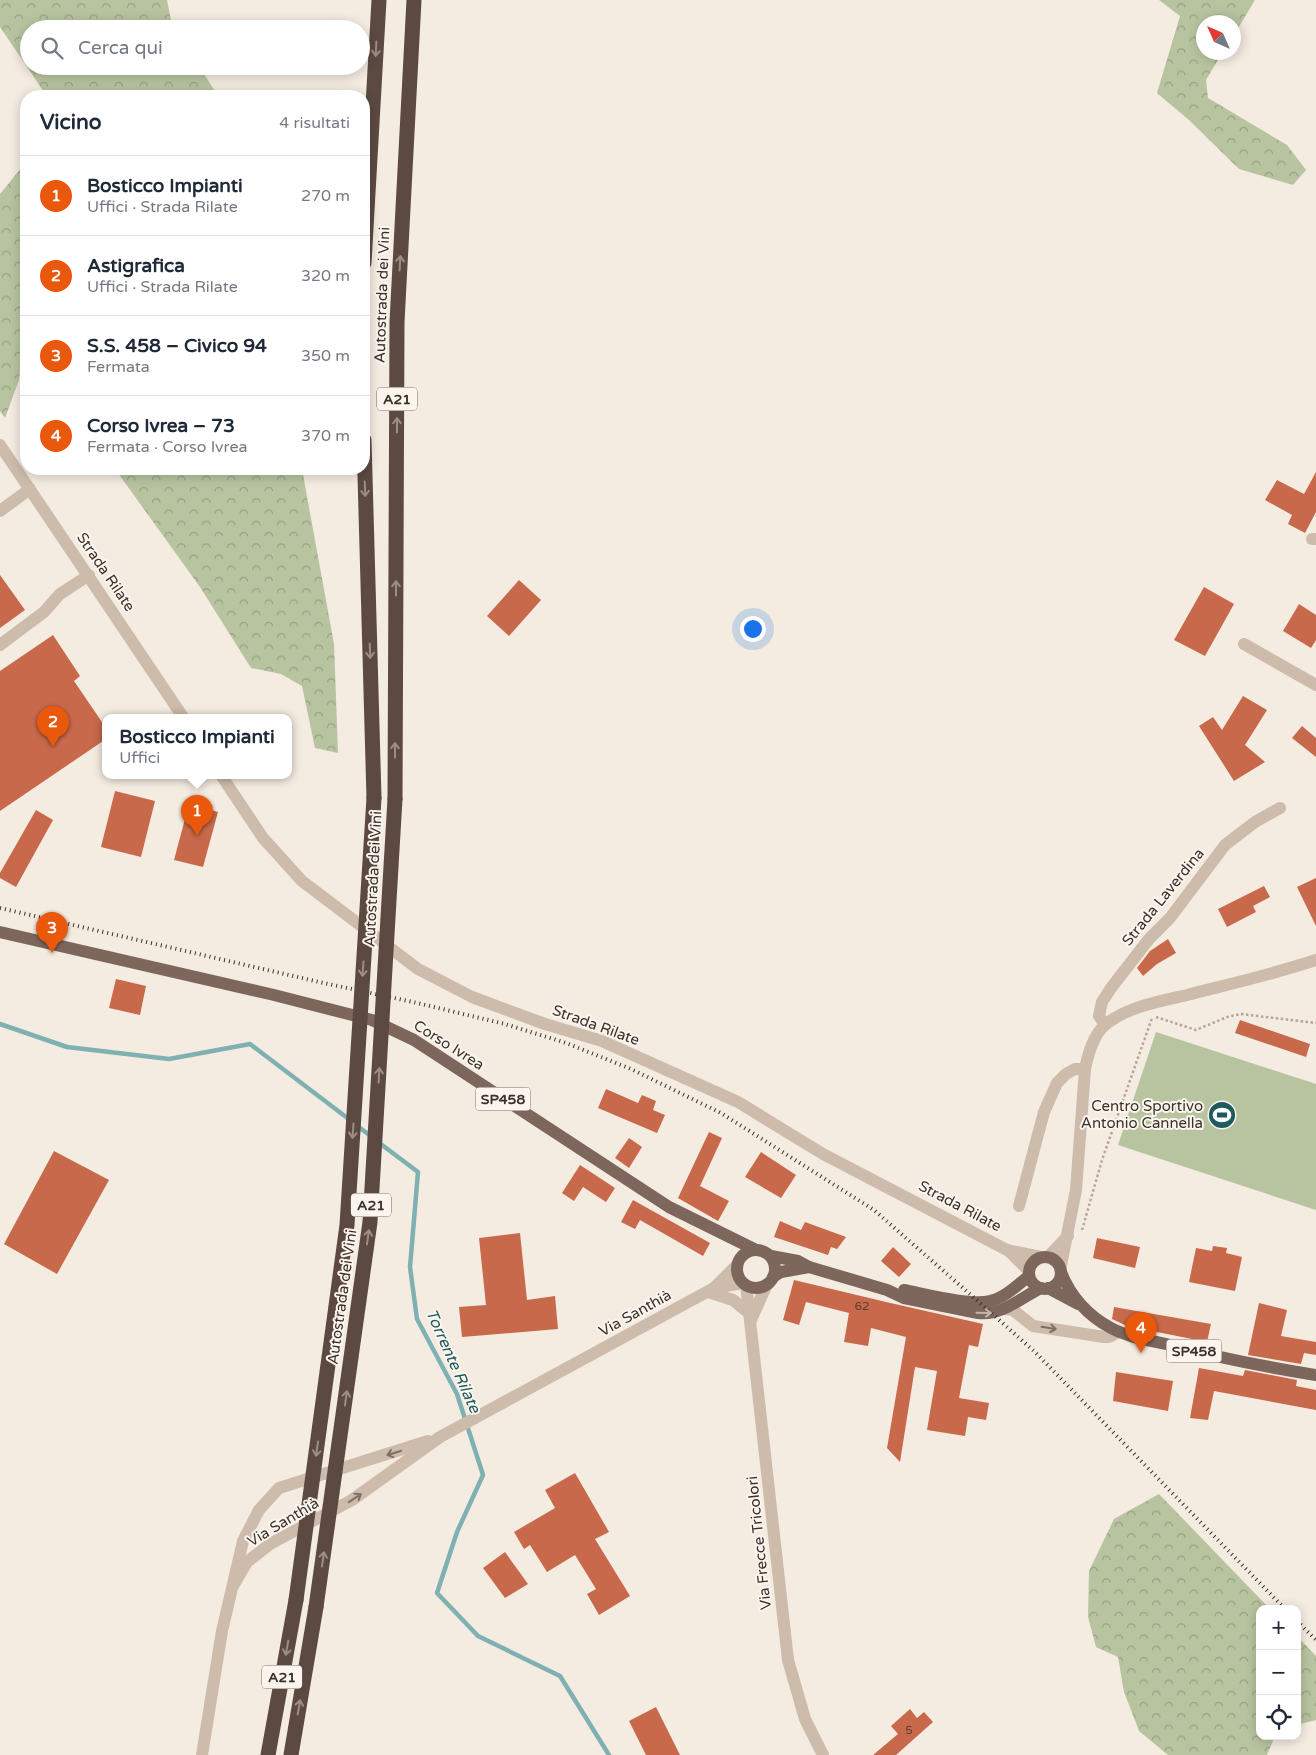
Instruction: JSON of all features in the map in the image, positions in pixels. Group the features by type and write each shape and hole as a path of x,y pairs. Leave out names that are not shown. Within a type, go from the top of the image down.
{"highway":[{"name":"Autostrada dei Vini","path":"370,158 379,0"},
{"name":"Autostrada dei Vini","path":"291,1755 316,1607 370,1222 395,799 398,322 414,0"},
{"name":"Autostrada dei Vini","path":"268,1755 296,1600 347,1225 374,798 365,475"},
{"path":"257,1755 262,1732 281,1682"}],"main road":[{"name":"Corso Ivrea","path":"0,932 274,995 372,1020 414,1040 669,1206 719,1233 771,1256 798,1262 922,1303 987,1314 1006,1308 1027,1295 1057,1283 1060,1271"},
{"name":"Corso Ivrea","path":"719,1233 738,1262 739,1278 744,1284 754,1288 770,1281 782,1272 809,1267"},
{"path":"738,1262 748,1251 754,1249"},
{"path":"770,1281 775,1266 771,1256"},
{"name":"Corso Ivrea","path":"886,1290 904,1290 952,1299 989,1301 1001,1297 1029,1273 1034,1261 1044,1257"},
{"name":"SP458","path":"1044,1257 1056,1262 1064,1280 1080,1306"},
{"name":"SP458","path":"1029,1273 1033,1284 1080,1306 1093,1317 1119,1332 1183,1349 1316,1375"}],"street":[{"name":"Strada Rilate","path":"0,445 20,474"},
{"name":"Strada Rilate","path":"20,475 181,714"},
{"path":"0,511 30,489"},
{"path":"0,645 44,612 60,594 89,575"},
{"path":"1244,644 1316,685"},
{"name":"Strada Rilate","path":"224,779 263,838 302,881 418,969 472,997 545,1024 602,1041 738,1102 823,1154 1007,1250 1044,1257"},
{"name":"Strada Laverdina","path":"1105,1025 1099,1016 1102,1002 1149,938 1170,918 1225,845 1255,822 1280,808"},
{"path":"1060,1271 1076,1190 1085,1069 1088,1054 1105,1025 1136,1008 1249,980 1316,960"},
{"path":"1019,1206 1044,1112 1057,1083 1066,1074 1075,1069 1085,1069"},
{"path":"1044,1257 1069,1232"},
{"name":"Strada Rilate","path":"1007,1250 1029,1273"},
{"name":"Via Santhià","path":"233,1586 247,1562 270,1544 352,1500 440,1437 711,1290 738,1262"},
{"path":"711,1290 733,1300 750,1317 770,1281"},
{"name":"Via Santhià","path":"711,1290 744,1284"},
{"name":"Via Frecce Tricolori","path":"744,1284 750,1317 788,1660 805,1719 823,1755"},
{"path":"1006,1308 1013,1310 1033,1326 1104,1337 1119,1332"},
{"name":"Via Santhià","path":"233,1586 243,1541 258,1510 279,1488 440,1437"},
{"path":"202,1755 222,1630 233,1586"}],"path":[{"path":"1069,1232 1083,1230 1102,1160 1153,1016 1196,1030 1227,1017 1241,1014 1316,1023"}],"green space":[{"path":"0,0 167,0 171,20 20,20 20,57 0,27"},
{"path":"1159,0 1255,0 1241,23 1241,15 1196,15 1196,60 1218,60 1206,80 1208,98 1287,145 1306,170 1293,185 1239,169 1189,120 1157,93 1180,16"},
{"path":"32,75 205,75 214,90 43,90"},
{"path":"20,169 20,370 19,380 5,418 0,411 0,194"},
{"path":"119,475 303,475 334,644 338,753 315,748 302,686 281,674 251,668 200,587"},
{"name":"Centro Sportivo Antonio Cannella","path":"1156,1032 1316,1084 1316,1210 1118,1145"},
{"path":"1159,1494 1266,1605 1256,1605 1256,1740 1273,1740 1267,1755 1168,1755 1139,1731 1124,1692 1118,1657 1096,1647 1088,1617 1089,1571 1114,1519"},
{"path":"1301,1640 1316,1656 1316,1720 1301,1724"}],"building":[{"path":"1316,472 1316,512 1305,533 1288,524 1292,515 1265,500 1277,480 1304,494"},
{"path":"0,575 25,610 0,628"},
{"path":"519,580 541,600 509,636 487,616"},
{"path":"1204,587 1234,604 1205,656 1174,640"},
{"path":"1299,604 1316,615 1316,640 1311,648 1283,631"},
{"path":"53,635 80,676 74,681 102,722 102,742 0,811 0,671"},
{"path":"1243,696 1267,710 1245,745 1265,762 1234,781 1199,726 1213,717 1222,730"},
{"path":"1302,726 1316,738 1316,757 1292,738"},
{"path":"115,791 155,801 141,857 101,847"},
{"path":"189,804 218,812 203,867 174,860"},
{"path":"36,810 53,820 16,887 0,878 0,873"},
{"path":"1316,878 1316,926 1297,887"},
{"path":"1264,886 1270,897 1253,906 1256,912 1227,927 1218,909"},
{"path":"1168,939 1176,953 1157,964 1143,976 1137,968 1150,951"},
{"path":"116,979 146,986 140,1015 109,1008"},
{"path":"1240,1020 1310,1044 1306,1057 1235,1033"},
{"path":"606,1089 638,1103 642,1095 656,1101 653,1110 665,1115 657,1133 598,1108"},
{"path":"709,1132 722,1138 700,1186 729,1201 718,1221 678,1198"},
{"path":"629,1138 642,1147 629,1168 615,1158"},
{"path":"54,1151 109,1180 57,1274 4,1244"},
{"path":"761,1152 796,1175 781,1198 745,1177"},
{"path":"580,1165 615,1188 606,1202 583,1187 574,1201 562,1193"},
{"path":"633,1200 710,1243 703,1256 640,1220 635,1229 621,1222"},
{"path":"780,1221 801,1230 805,1222 846,1237 837,1249 831,1247 828,1255 774,1237"},
{"path":"520,1233 527,1300 555,1296 558,1329 462,1337 459,1307 486,1305 479,1238"},
{"path":"1097,1238 1140,1247 1135,1268 1093,1258"},
{"path":"1213,1246 1227,1248 1226,1253 1242,1257 1235,1291 1189,1282 1196,1248 1212,1251"},
{"path":"893,1247 911,1264 899,1277 881,1261"},
{"path":"794,1280 983,1324 978,1347 969,1345 959,1398 989,1403 986,1420 968,1417 965,1436 927,1430 937,1371 915,1367 900,1462 887,1448 906,1337 871,1328 868,1346 844,1342 849,1313 806,1302 799,1325 783,1320"},
{"path":"1259,1303 1287,1310 1281,1336 1316,1342 1316,1355 1304,1353 1301,1364 1248,1355"},
{"path":"1114,1307 1211,1324 1207,1342 1127,1326 1112,1319"},
{"path":"1199,1368 1243,1376 1245,1370 1297,1380 1296,1386 1316,1390 1316,1410 1214,1391 1208,1420 1190,1418"},
{"path":"1116,1372 1173,1381 1168,1411 1113,1401"},
{"path":"575,1473 609,1532 595,1539 630,1596 599,1615 587,1594 596,1589 575,1555 547,1572 530,1545 524,1549 514,1532 555,1508 545,1490"},
{"path":"505,1552 528,1584 505,1598 483,1568"},
{"path":"656,1707 680,1755 646,1755 629,1721"},
{"path":"910,1709 917,1718 924,1712 933,1722 896,1755 873,1755 898,1734 891,1726"}],"waterway":[{"name":"Torrente Rilate","path":"0,1024 67,1047 169,1059 250,1044 350,1120"},
{"name":"Torrente Rilate","path":"356,1125 372,1137"},
{"name":"Torrente Rilate","path":"378,1142 418,1172 410,1267 417,1319 457,1394 483,1475 457,1532 437,1593 478,1636 560,1676 609,1755"}],"railway":[{"path":"0,908 505,1024 566,1043 631,1069 721,1113 874,1210 971,1295 1035,1352 1281,1605"},
{"path":"1301,1625 1316,1640"}],"place":[{"name":"Astigrafica","path":"53,747"},
{"name":"Bosticco Impianti","path":"197,836"},
{"name":"S.S. 458 – Civico 94","path":"52,953"},
{"name":"Centro Sportivo Antonio Cannella","path":"1222,1115"},
{"name":"Corso Ivrea – 73","path":"1141,1353"}]}
